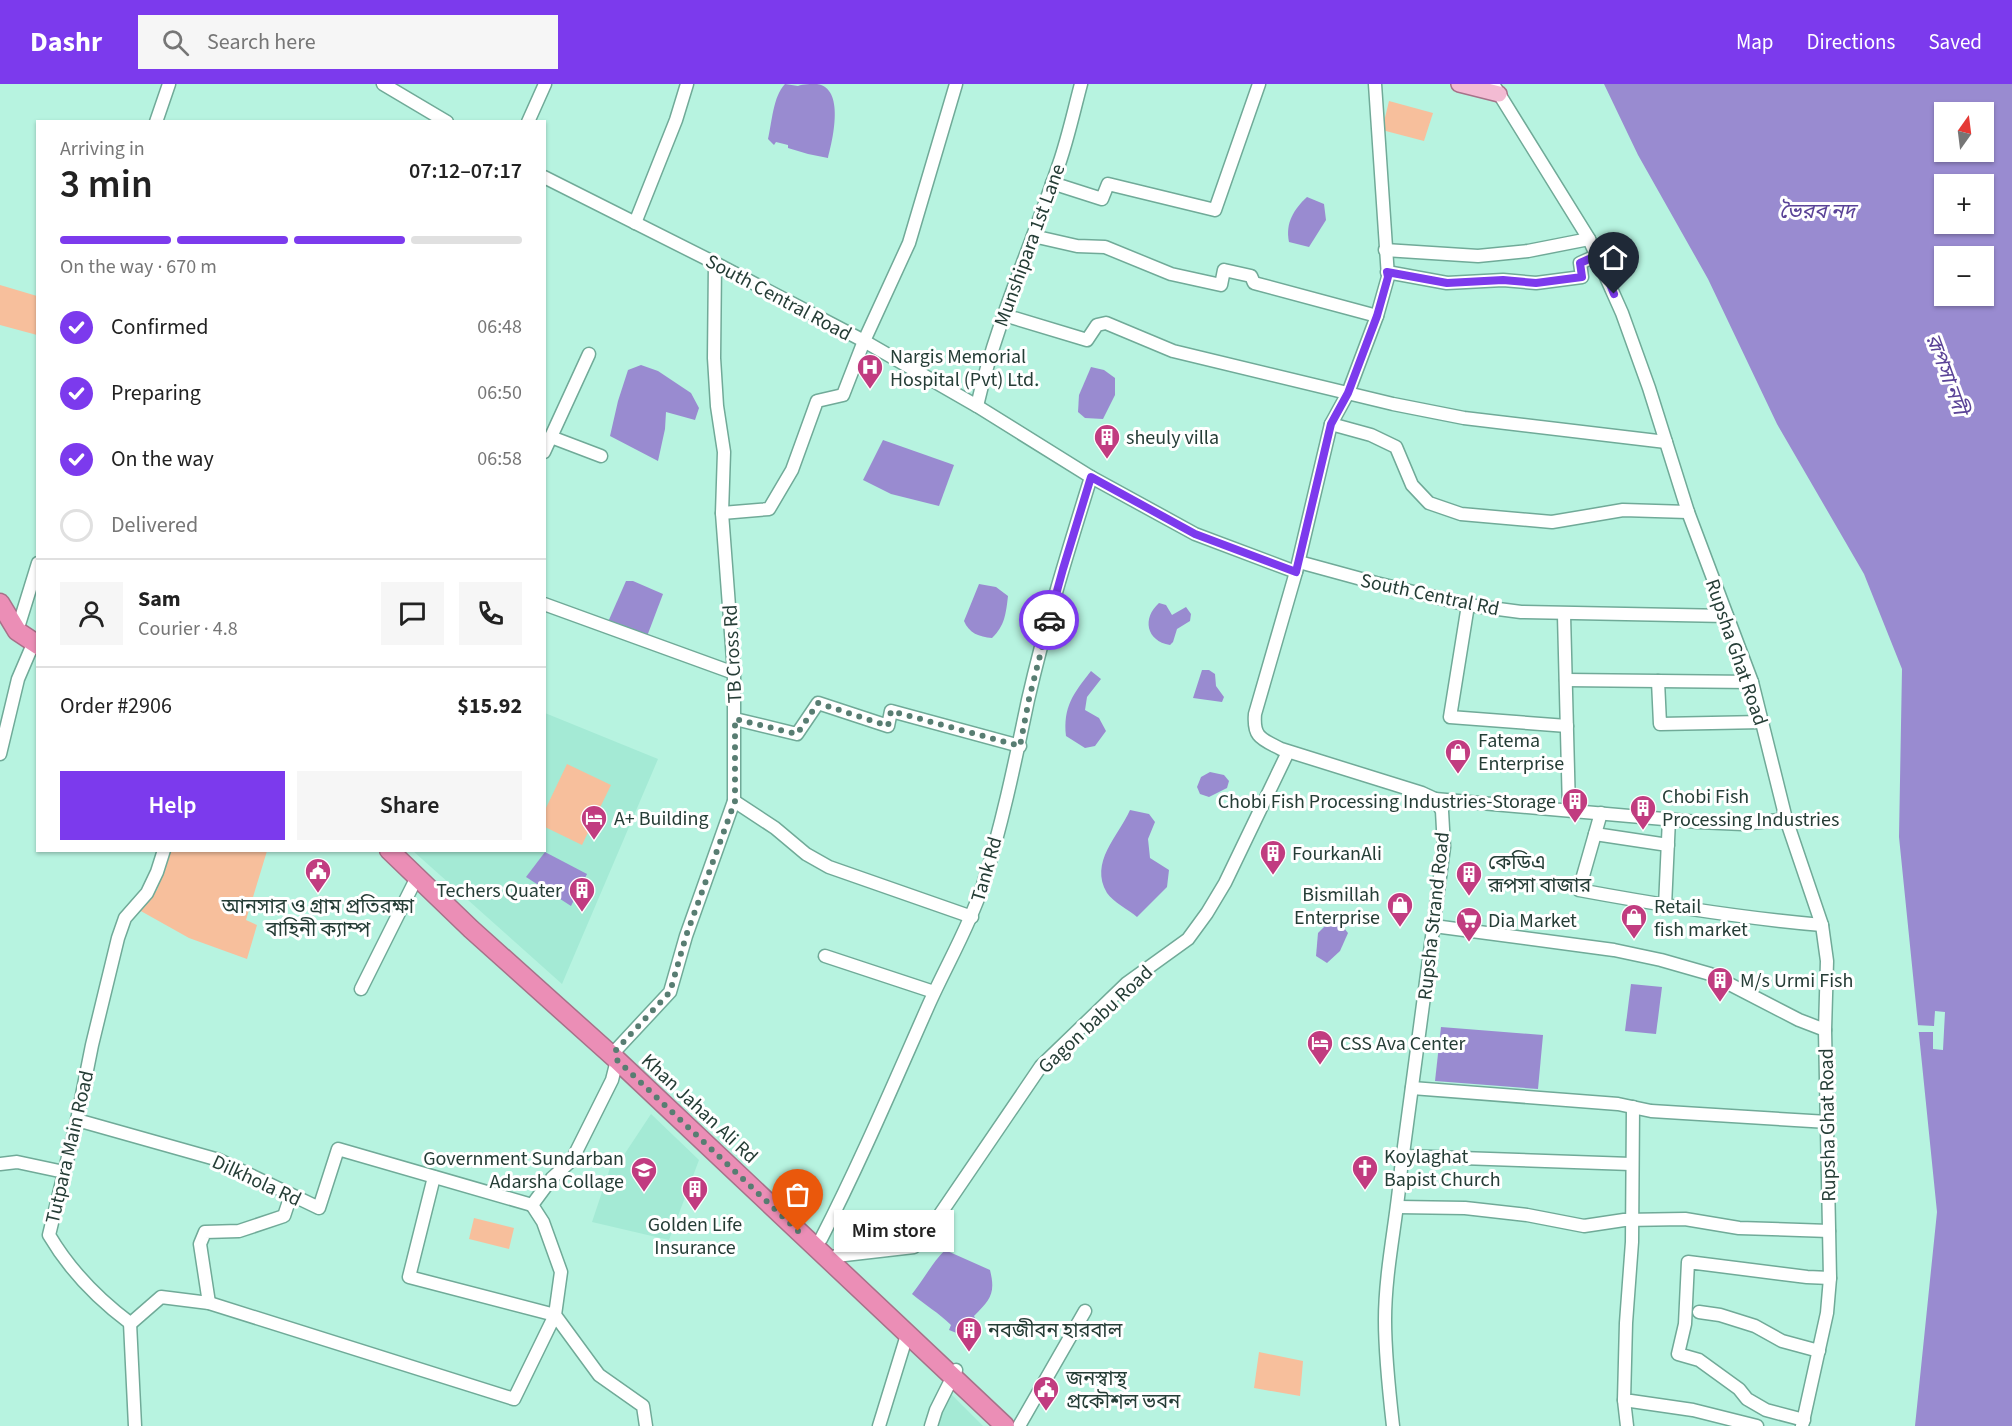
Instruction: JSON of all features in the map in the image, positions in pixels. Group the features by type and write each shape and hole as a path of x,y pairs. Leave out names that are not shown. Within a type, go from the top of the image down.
{"highway":[{"path":"0,603 8,628 6,637 34,649"},
{"name":"Khan Jahan Ali Rd","path":"391,852 471,929 616,1055 821,1239 836,1257 955,1373 1005,1426"},
{"name":"Khan Jahan Ali Rd","path":"403,852 907,1335 1018,1426"}],"main road":[{"path":"1459,84 1496,89"}],"street":[{"path":"157,120 169,84"},
{"path":"383,84 444,120"},
{"path":"529,120 544,84"},
{"path":"635,223 676,120 687,84"},
{"path":"722,513 769,509 792,470 817,401 843,395 864,341 909,243 956,84"},
{"name":"Munshipara 1st Lane","path":"976,406 1004,315 1052,183 1081,84"},
{"path":"1052,183 1102,200 1108,184 1215,210 1259,84"},
{"path":"1375,84 1388,277 1377,316 1348,393 1331,424 1298,567 1255,714 1254,727 1257,735 1288,752 1435,799 1743,824 1786,819"},
{"name":"Rupsha Ghat Road","path":"1496,89 1589,238 1622,313 1688,512 1752,682 1786,819 1822,925 1827,961 1825,1030 1830,1278 1827,1313 1803,1423"},
{"name":"South Central Road","path":"546,178 864,341 976,406 1091,477 1195,534 1298,567"},
{"path":"1033,236 1077,246 1105,247 1171,274 1221,285 1224,270 1251,276 1254,283 1377,316"},
{"path":"1385,250 1478,256 1528,251 1589,238"},
{"path":"1387,272 1447,283 1503,280 1536,283 1582,277 1580,263 1598,255"},
{"name":"TB Cross Rd","path":"616,1055 670,992 686,936 735,801 734,673 722,513 724,452 717,406 714,358 715,263"},
{"path":"1004,315 1087,340 1097,325 1106,323 1173,351 1393,404 1464,418 1666,442"},
{"path":"546,448 589,354"},
{"path":"1331,424 1371,435 1396,447 1412,485 1429,503 1461,514 1552,522 1623,510 1688,512"},
{"path":"551,437 601,456"},
{"name":"Tank Rd","path":"821,1239 846,1190 934,992 972,917 984,882 1020,746 1029,699 1063,569 1091,477"},
{"path":"8,628 36,567"},
{"name":"South Central Rd","path":"1298,567 1468,605 1521,612 1564,615 1727,616"},
{"path":"546,605 734,673"},
{"path":"1468,605 1450,717 1567,726"},
{"path":"1564,615 1569,810"},
{"path":"0,754 18,679 34,649"},
{"path":"1566,680 1752,682"},
{"path":"1658,681 1660,724 1763,722"},
{"path":"735,719 797,734 818,703 888,726 891,711 1020,746"},
{"name":"Gagon babu Road","path":"836,1257 914,1247 928,1232 1041,1066 1127,983 1188,939 1225,883 1288,752"},
{"name":"Rupsha Strand Road","path":"1393,1426 1387,1372 1385,1320 1388,1268 1398,1207 1444,847 1442,811 1435,799"},
{"path":"735,801 775,828 806,854 829,867 972,917"},
{"path":"1601,813 1579,890 1665,906 1822,925"},
{"path":"1665,906 1669,819"},
{"path":"1595,834 1668,845"},
{"name":"Tutpara Main Road","path":"130,1324 111,1309 62,1258 49,1235 118,938 126,918 147,893 163,852"},
{"path":"361,989 417,877"},
{"path":"1434,926 1614,950 1661,960 1710,974 1799,1020 1825,1030"},
{"path":"825,956 934,992"},
{"path":"135,1426 130,1324 161,1297 209,1303 514,1399 555,1315 561,1272 543,1222 532,1205 552,1178 572,1160 612,1080 616,1055"},
{"path":"1412,1088 1608,1103 1651,1111 1828,1122"},
{"path":"1627,1426 1624,1400 1626,1323 1632,1242 1630,1220 1634,1107"},
{"name":"Dilkhola Rd","path":"77,1120 219,1160 319,1208 338,1149 532,1205"},
{"path":"1403,1156 1631,1164"},
{"path":"0,1164 17,1162 64,1172"},
{"path":"434,1177 409,1277 555,1315 599,1375 643,1406 646,1426"},
{"path":"209,1303 200,1244 205,1232 239,1231 284,1216 291,1195"},
{"path":"1398,1207 1465,1208 1527,1215 1584,1226 1630,1220 1684,1219 1739,1228 1829,1231"},
{"path":"1803,1423 1766,1410 1747,1399 1739,1389 1700,1360 1678,1354 1684,1324 1688,1262 1830,1278"},
{"path":"1018,1426 1085,1311"},
{"path":"1699,1311 1755,1326 1782,1341 1819,1351"},
{"path":"879,1426 907,1335"},
{"path":"931,1426 936,1410 955,1373"},
{"path":"1624,1400 1693,1410 1756,1426"}],"shaded area":[{"path":"1389,101 1433,113 1424,141 1382,130"},
{"path":"0,285 36,296 36,335 0,325"},
{"path":"546,713 658,759 562,984 414,852 546,852"},
{"path":"567,764 611,785 582,845 546,827 546,808"},
{"path":"169,852 267,852 246,920 257,925 247,959 189,938 139,910 157,890"},
{"name":"Government Sundarban Adarsha Collage","path":"651,1114 699,1160 669,1240 592,1222 611,1165 618,1164"},
{"path":"474,1218 514,1228 509,1249 469,1239"},
{"path":"1259,1352 1303,1361 1300,1396 1254,1388"},
{"path":"946,1389 983,1426 931,1426"}],"water":[{"path":"785,84 798,86 817,84 826,88 831,95 835,115 828,158 788,148 788,145 776,142 774,145 768,139 775,102"},
{"name":"ভৈরব নদ","path":"1604,84 2012,84 2012,1426 1915,1426 1937,1212 1899,837 1902,669 1864,574 1777,424 1708,279 1638,155"},
{"path":"1307,197 1324,204 1326,220 1309,247 1289,242 1288,235 1292,217"},
{"path":"641,365 658,371 691,393 699,408 695,420 666,412 658,461 610,436 628,370"},
{"path":"1091,367 1104,370 1115,378 1115,395 1103,419 1085,418 1078,412 1079,395"},
{"path":"883,440 954,465 939,506 891,494 863,480"},
{"path":"626,581 633,581 663,594 646,639 608,622"},
{"path":"979,584 996,587 1008,596 1002,624 992,638 975,634 964,621"},
{"path":"1159,603 1166,605 1172,615 1186,607 1191,614 1190,621 1177,629 1170,645 1156,639 1149,628 1150,615"},
{"path":"1202,670 1209,670 1215,674 1216,686 1224,697 1222,702 1193,698"},
{"path":"1091,671 1101,679 1087,697 1085,710 1099,718 1106,731 1095,746 1085,748 1066,736 1065,726 1074,694"},
{"path":"1210,772 1224,775 1229,781 1227,788 1209,797 1200,794 1197,787 1201,777"},
{"path":"1130,810 1149,814 1155,822 1148,839 1150,858 1169,870 1167,887 1137,917 1107,893 1102,882 1101,871 1107,850"},
{"path":"545,852 587,874 571,906 526,877"},
{"path":"1329,922 1340,923 1348,933 1340,951 1327,963 1316,956 1318,933"},
{"path":"1631,984 1662,987 1656,1034 1625,1031"},
{"path":"1441,1027 1543,1035 1538,1089 1435,1081"},
{"path":"945,1250 990,1270 992,1291 974,1316 980,1328 970,1332 962,1328 959,1334 949,1330 951,1325 912,1294"}],"pier":[{"path":"1935,1011 1945,1012 1943,1050 1933,1049 1933,1032 1916,1032 1915,1025 1934,1026"}],"way so far":[{"path":"798,1231 617,1060 616,1050 670,992 686,936 735,801 735,719 797,734 818,703 888,726 891,711 1020,746 1049,620"}],"place":[{"name":"Nargis Memorial Hospital (Pvt) Ltd.","path":"870,390"},
{"name":"sheuly villa","path":"1107,460"},
{"name":"Fatema Enterprise","path":"1458,775"},
{"name":"Chobi Fish Processing Industries-Storage","path":"1575,824"},
{"name":"Chobi Fish Processing Industries","path":"1643,831"},
{"name":"A+ Building","path":"594,841"},
{"name":"FourkanAli","path":"1273,876"},
{"name":"আনসার ও গ্রাম প্রতিরক্ষা বাহিনী ক্যাম্প","path":"318,894"},
{"name":"কেডিএ রূপসা বাজার","path":"1469,897"},
{"name":"Techers Quater","path":"582,913"},
{"name":"Bismillah Enterprise","path":"1400,928"},
{"name":"Retail fish market","path":"1634,940"},
{"name":"Dia Market","path":"1469,943"},
{"name":"M/s Urmi Fish","path":"1720,1003"},
{"name":"CSS Ava Center","path":"1320,1066"},
{"name":"Koylaghat Bapist Church","path":"1365,1191"},
{"name":"Government Sundarban Adarsha Collage","path":"644,1193"},
{"name":"Golden Life Insurance","path":"695,1212"},
{"name":"Mim store","path":"798,1231"},
{"name":"নবজীবন হারবাল","path":"969,1353"},
{"name":"জনস্বাস্থ প্রকৌশল ভবন","path":"1046,1412"}],"route":[{"path":"1049,620 1091,477 1195,534 1296,572 1331,424 1348,393 1377,316 1388,277 1387,272 1447,283 1503,280 1536,283 1582,277 1580,263 1598,255 1614,294"}],"water label":[{"name":"রূপসা নদী","path":"1947,374"}]}
